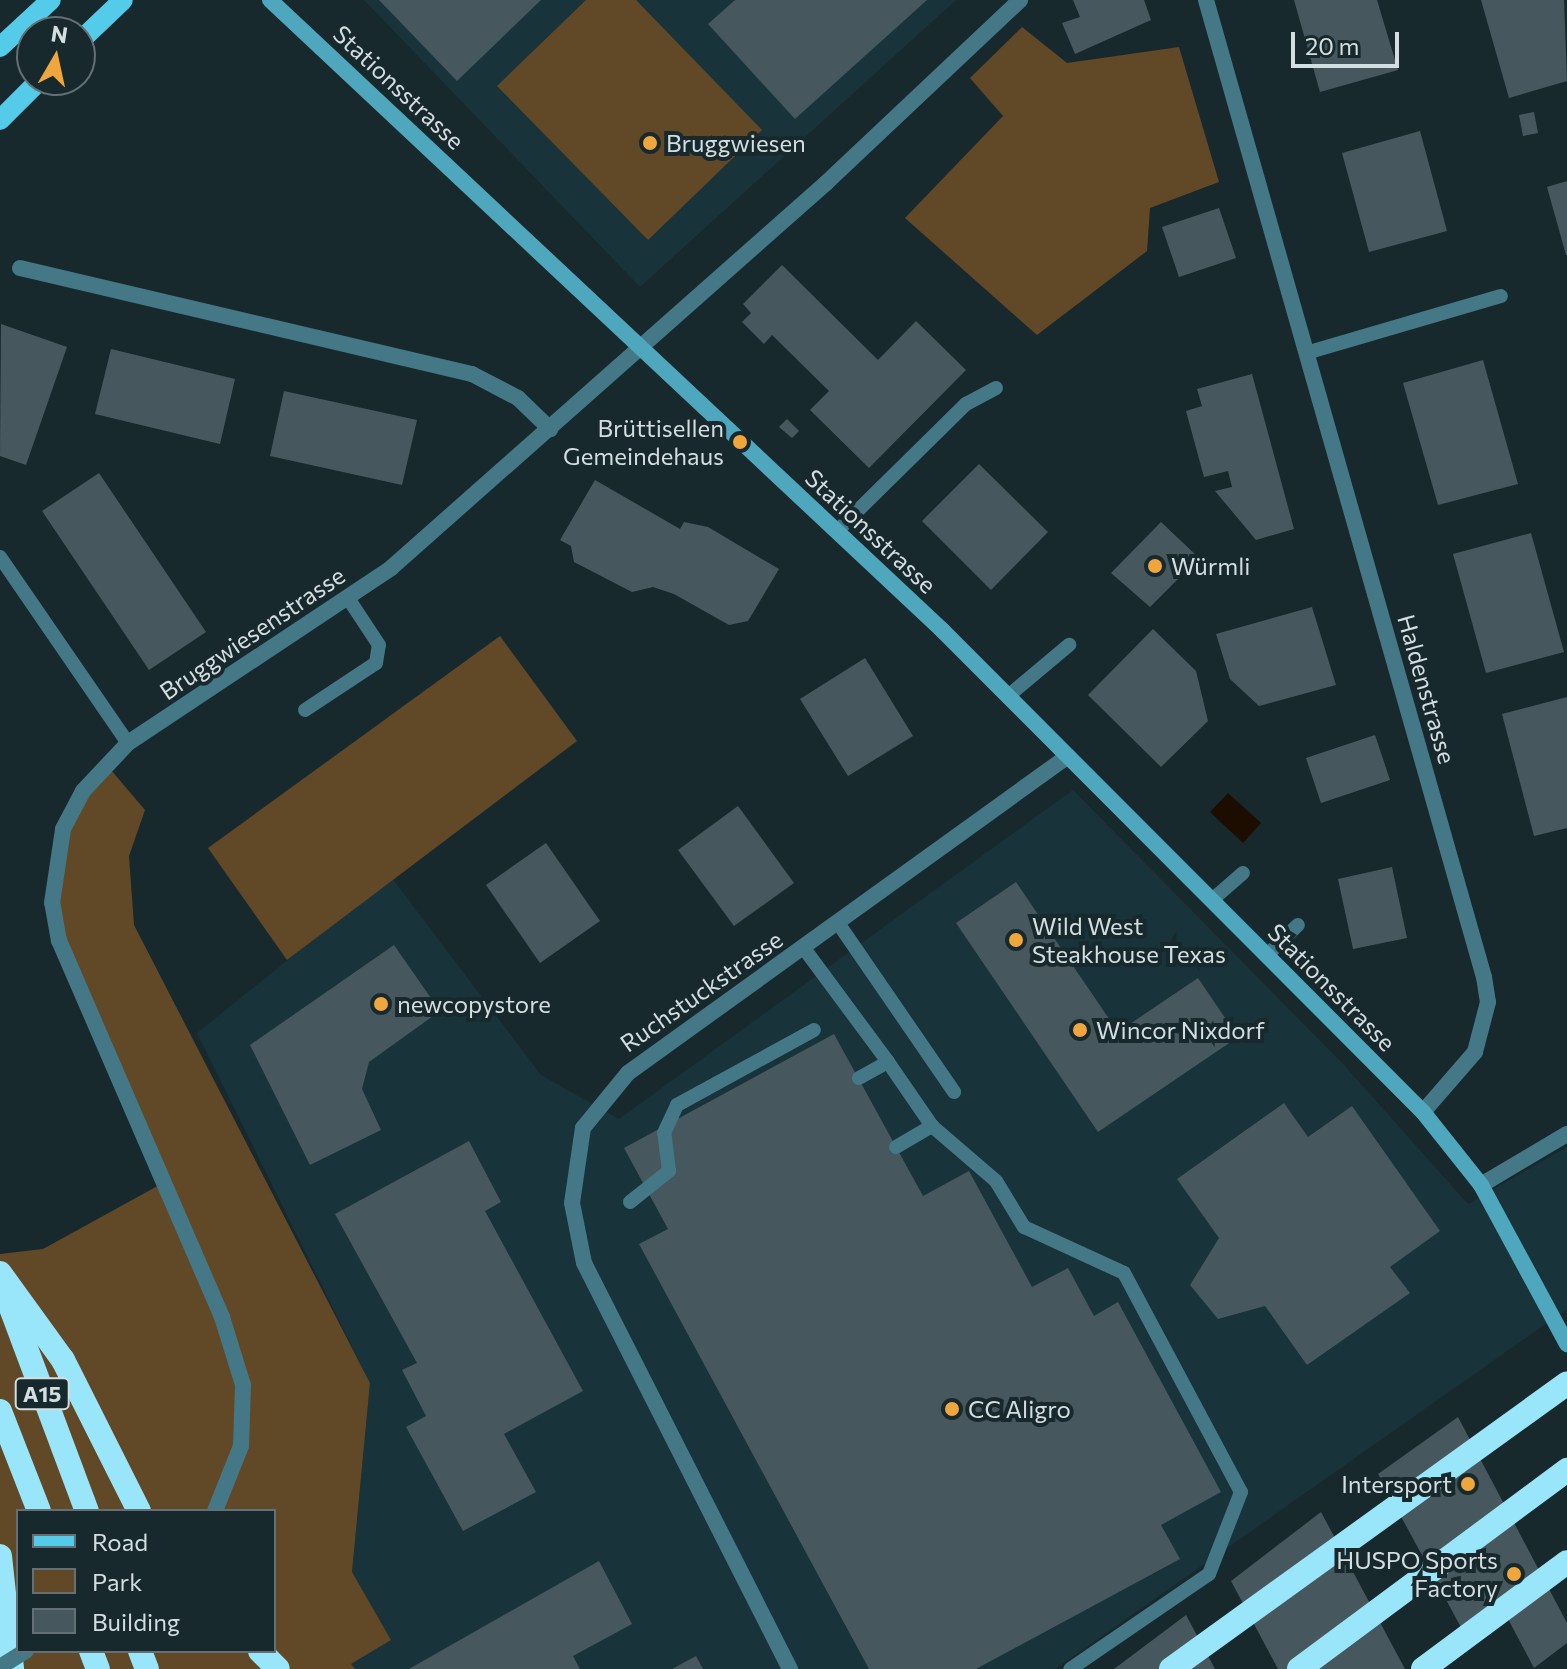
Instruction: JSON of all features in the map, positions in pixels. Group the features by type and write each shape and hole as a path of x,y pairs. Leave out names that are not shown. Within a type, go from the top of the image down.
{"highway":[{"name":"A15","path":"0,1274 86,1509"},
{"path":"0,1274 63,1360 138,1509"},
{"path":"1171,1669 1567,1383"},
{"name":"A15","path":"0,1411 38,1509"},
{"path":"1299,1669 1567,1470"},
{"path":"0,1556 12,1669"},
{"path":"1423,1669 1567,1562"},
{"path":"262,1653 278,1669"}],"main road":[{"path":"0,47 51,0"},
{"path":"96,26 123,0"},
{"path":"0,120 24,96"}],"street":[{"name":"Stationsstrasse","path":"270,0 837,531 1008,696 1423,1112"},
{"name":"Bruggwiesenstrasse","path":"216,1509 236,1465 245,1405 232,1342 72,979 52,903 63,829 83,791 128,743 348,598 550,429 1020,0"},
{"name":"Haldenstrasse","path":"1206,0 1484,977 1488,1002 1475,1052 1423,1112"},
{"path":"20,268 472,374 518,398 550,429"},
{"name":"Ruchstuckstrasse","path":"790,1669 584,1263 572,1203 583,1128 628,1073 1068,756"},
{"path":"1423,1112 1481,1185 1567,1344"},
{"path":"1481,1185 1567,1134"},
{"path":"0,1667 23,1653"}],"lane":[{"path":"1306,353 1501,296"},
{"path":"837,531 966,404 996,388"},
{"path":"0,557 128,743"},
{"path":"305,710 376,663 379,645 348,598"},
{"path":"1008,696 1069,645"},
{"path":"1212,900 1243,873"},
{"path":"838,923 954,1092"},
{"path":"1267,955 1298,925"},
{"path":"803,947 932,1126 996,1181 1024,1227 1124,1273 1241,1492 1209,1574 1070,1669"},
{"path":"630,1202 669,1171 664,1133 677,1105 814,1030"},
{"path":"859,1078 888,1062"},
{"path":"896,1147 932,1126"}],"shaded area":[{"name":"Bruggwiesen","path":"364,0 956,0 640,287"},
{"path":"1073,790 1343,1064 1468,1204 1567,1147 1567,1309 1055,1669 355,1669 351,1664 391,1640 352,1572 370,1383 197,1033 391,877 541,1075 619,1119"},
{"path":"1228,793 1261,823 1243,843 1210,812"}],"green space":[{"path":"586,0 636,0 762,130 648,240 497,86"},
{"path":"1022,27 1067,63 1179,47 1219,182 1150,208 1147,251 1037,335 905,218 1003,116 970,78"},
{"path":"500,636 577,741 287,960 208,848"},
{"path":"105,763 145,810 129,856 134,925 370,1383 352,1572 391,1640 351,1664 355,1669 0,1669 0,1254 43,1249 163,1183 52,903 63,829"}],"building":[{"path":"379,0 541,0 457,81"},
{"path":"735,0 927,0 795,119 708,24"},
{"path":"1073,0 1144,0 1151,20 1075,54 1062,23 1080,17"},
{"path":"1294,0 1377,0 1398,70 1320,92"},
{"path":"1481,0 1564,0 1567,81 1509,98"},
{"path":"1534,112 1538,133 1523,136 1519,115"},
{"path":"1420,131 1447,231 1369,252 1342,153"},
{"path":"1567,181 1567,255 1566,255 1547,187"},
{"path":"1219,208 1236,258 1179,277 1162,227"},
{"path":"782,265 878,360 916,321 966,370 869,468 810,410 829,391 772,335 764,344 742,322 751,313 743,304"},
{"path":"1,324 67,347 26,465 0,456"},
{"path":"111,349 235,379 220,444 95,414"},
{"path":"1483,360 1518,484 1438,505 1403,383"},
{"path":"1252,374 1294,529 1256,540 1215,491 1232,487 1228,471 1204,477 1186,411 1202,406 1197,389"},
{"path":"284,391 417,420 402,485 270,456"},
{"path":"787,419 799,431 792,438 779,427"},
{"path":"979,464 1048,532 991,590 922,521"},
{"path":"99,473 206,632 149,670 42,511"},
{"path":"595,480 680,529 684,522 708,527 779,569 748,621 729,625 674,594 653,587 632,592 574,562 571,546 560,540"},
{"name":"Würmli","path":"1161,522 1199,558 1150,607 1111,573"},
{"path":"1531,533 1564,652 1486,673 1453,554"},
{"path":"1312,607 1336,685 1259,706 1230,679 1216,634"},
{"path":"1153,629 1196,671 1208,721 1161,767 1088,695"},
{"path":"865,658 913,736 848,776 800,699"},
{"path":"1567,697 1567,828 1534,836 1502,714"},
{"path":"1375,735 1390,780 1321,803 1306,758"},
{"path":"738,806 794,883 734,926 678,850"},
{"path":"546,843 600,921 540,963 486,885"},
{"path":"1392,867 1407,938 1353,949 1338,879"},
{"path":"1016,882 1118,1032 1198,978 1238,1037 1098,1132 956,923"},
{"path":"394,945 440,1011 369,1062 362,1089 381,1130 310,1165 250,1045"},
{"name":"CC Aligro","path":"834,1034 923,1196 969,1171 1032,1287 1068,1268 1094,1316 1118,1302 1221,1492 1161,1525 1180,1559 976,1669 869,1669 639,1244 668,1229 624,1148"},
{"path":"1284,1103 1308,1137 1352,1106 1440,1231 1390,1267 1410,1293 1307,1365 1265,1306 1218,1319 1190,1285 1219,1238 1177,1179"},
{"path":"469,1141 501,1202 485,1211 583,1391 504,1434 536,1492 463,1531 406,1427 426,1416 402,1370 417,1363 335,1214"},
{"path":"1458,1417 1567,1623 1567,1643 1534,1668 1507,1617 1470,1644 1378,1474"},
{"path":"1321,1512 1405,1669 1278,1669 1231,1581"},
{"path":"599,1561 632,1624 573,1656 580,1669 409,1669"},
{"path":"1186,1615 1215,1669 1114,1669"},
{"path":"696,1656 703,1669 672,1669"}],"place":[{"name":"Bruggwiesen","path":"650,143"},
{"name":"Brüttisellen Gemeindehaus","path":"740,442"},
{"name":"Würmli","path":"1155,566"},
{"name":"Wild West Steakhouse Texas","path":"1016,940"},
{"name":"newcopystore","path":"381,1004"},
{"name":"Wincor Nixdorf","path":"1080,1030"},
{"name":"CC Aligro","path":"952,1409"},
{"name":"Intersport","path":"1468,1484"},
{"name":"HUSPO Sports Factory","path":"1514,1574"}]}
